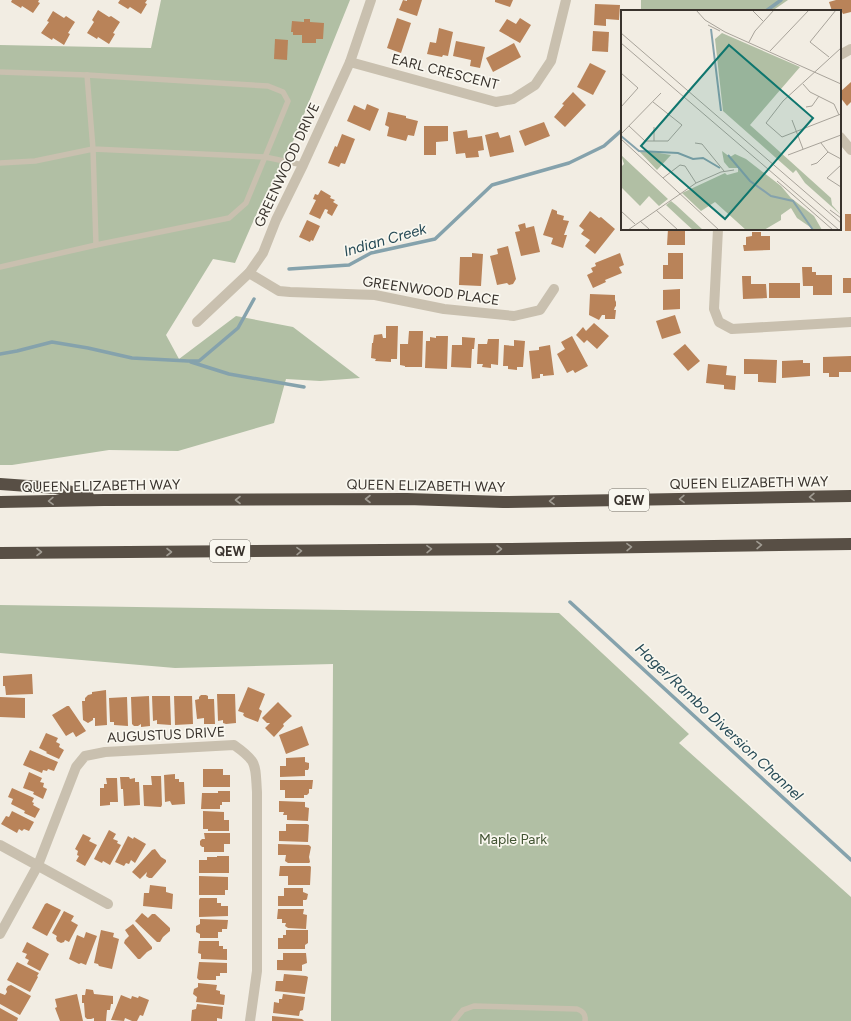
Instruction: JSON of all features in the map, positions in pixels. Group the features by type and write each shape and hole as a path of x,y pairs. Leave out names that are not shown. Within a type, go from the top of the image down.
{"highway":[{"path":"0,484 56,488 104,500"},
{"name":"QUEEN ELIZABETH WAY","path":"0,502 104,500 407,499 503,502 851,496"},
{"name":"QEW","path":"0,553 511,549 851,544"}],"street":[{"name":"GREENWOOD DRIVE","path":"197,322 249,274 262,254 276,220 304,165 350,62 371,0"},
{"name":"EARL CRESCENT","path":"350,62 496,102 513,99 535,86 551,61 566,0"},
{"path":"841,54 851,49"},
{"path":"841,138 851,150"},
{"path":"718,230 714,310 719,322 732,329 851,322"},
{"name":"GREENWOOD PLACE","path":"249,274 280,291 375,295 444,309 514,316 540,310 554,289"},
{"name":"AUGUSTUS DRIVE","path":"0,934 38,866 76,767 85,756 105,752 234,745 249,756 255,767 257,792 257,971 250,1021"},
{"path":"0,844 108,904"}],"lane":[{"path":"0,72 268,86 283,92 288,101 246,203 229,218 96,245 0,267"},
{"path":"87,76 93,149 96,245"},
{"path":"0,163 35,161 93,149 265,157 304,165"},
{"path":"454,1021 464,1010 474,1006 577,1009 583,1012 586,1017 586,1021"}],"green space":[{"path":"161,0 350,0 290,149 260,206 235,263 213,259 166,335 179,359 236,316 293,327 360,378 320,381 286,379 274,423 178,451 109,450 12,465 0,465 0,45 151,48"},
{"path":"641,0 788,0 773,10 641,10"},
{"name":"Maple Park","path":"0,605 559,613 689,734 679,743 851,897 851,1021 331,1021 333,664 175,668 0,653"}],"building":[{"path":"12,0 39,0 38,2 40,3 33,13 22,6 21,8 11,2"},
{"path":"120,0 147,0 145,3 147,4 141,14 130,7 128,9 118,3"},
{"path":"403,0 422,0 417,16 399,10"},
{"path":"495,0 513,0 510,7 495,2"},
{"path":"836,0 851,0 851,12 843,14 841,10 832,10 829,2"},
{"path":"595,4 620,5 619,20 606,19 606,26 594,25"},
{"path":"98,10 120,22 113,33 115,34 109,44 98,37 97,39 87,33 94,22 92,20"},
{"path":"53,11 64,18 66,16 75,22 68,33 70,34 64,45 41,33 49,22 47,21"},
{"path":"397,18 411,23 401,53 387,48"},
{"path":"520,18 531,25 520,43 499,31 507,19 516,24"},
{"path":"304,19 310,19 310,22 324,23 323,39 316,39 316,43 302,43 302,35 293,35 293,32 291,32 292,21 304,22"},
{"path":"439,28 453,32 448,56 443,55 442,57 427,54 430,42 436,43"},
{"path":"593,31 609,32 608,52 592,51"},
{"path":"275,39 288,40 287,60 274,59"},
{"path":"456,41 485,47 480,68 470,66 471,60 453,56"},
{"path":"514,43 521,57 493,72 486,58"},
{"path":"590,63 606,71 593,95 577,87"},
{"path":"851,82 851,102 847,106 841,98 841,91"},
{"path":"573,92 586,105 565,127 554,117 564,105 562,104"},
{"path":"367,104 379,109 370,131 347,121 354,105 365,110"},
{"path":"388,112 406,116 406,118 418,121 414,136 408,135 406,141 387,136 389,127 385,125"},
{"path":"544,122 550,136 525,146 519,131"},
{"path":"424,126 448,126 448,141 436,142 436,155 424,155"},
{"path":"467,130 468,138 482,136 484,150 478,151 479,157 466,158 465,153 456,154 453,132"},
{"path":"498,132 500,138 510,135 514,152 490,157 485,135"},
{"path":"342,134 355,139 345,164 341,163 339,167 328,163"},
{"path":"321,190 331,196 330,198 335,200 333,202 338,205 332,216 327,213 328,210 325,209 320,219 309,214 316,200 313,199 315,194 318,195"},
{"path":"552,209 557,211 557,214 564,216 563,220 569,221 564,235 567,235 563,248 551,244 553,238 543,235"},
{"path":"590,211 599,218 601,217 615,229 595,254 585,246 590,240 581,234 584,230 579,226"},
{"path":"845,214 851,214 851,231 845,231"},
{"path":"307,220 320,226 313,241 311,240 310,242 299,237"},
{"path":"525,223 526,228 534,226 540,252 521,256 515,232 520,231 518,225"},
{"path":"668,230 685,230 685,245 667,245"},
{"path":"752,232 761,232 761,236 770,236 770,250 744,251 743,245 746,245 746,237 752,236"},
{"path":"508,246 516,279 513,284 509,285 507,283 497,285 490,256 498,254 497,249"},
{"path":"472,253 483,254 481,286 459,285 460,257 472,257"},
{"path":"620,253 624,265 619,267 622,273 605,280 606,282 593,288 587,275 593,272 591,268 596,266 595,263"},
{"path":"668,253 683,253 683,279 663,279 663,265 668,265"},
{"path":"802,267 812,267 812,272 816,272 816,275 832,275 832,295 813,295 813,286 803,286"},
{"path":"742,276 751,276 751,284 766,284 767,298 743,299"},
{"path":"843,278 851,278 851,293 843,293"},
{"path":"769,283 800,283 800,298 769,298"},
{"path":"680,289 680,309 663,310 663,290"},
{"path":"590,294 615,295 615,319 605,319 605,315 602,315 599,320 589,315"},
{"path":"675,315 681,333 662,339 656,321"},
{"path":"594,323 609,336 597,349 587,340 584,343 576,335 583,327 586,331"},
{"path":"386,326 398,326 397,359 391,359 391,362 375,361 376,359 371,358 374,335 382,334 383,338 386,338"},
{"path":"409,331 423,331 422,367 405,367 400,365 400,344 408,344"},
{"path":"436,336 448,336 447,369 425,368 426,341 430,341 430,337 436,338"},
{"path":"572,336 588,366 575,373 573,370 567,373 557,354 565,349 561,342"},
{"path":"462,337 475,338 474,349 472,349 471,368 451,367 452,345 462,345"},
{"path":"488,339 499,339 498,365 491,364 491,368 482,367 483,364 477,364 478,344 487,344"},
{"path":"514,340 525,341 523,367 517,367 517,370 508,369 508,366 503,366 504,345 514,346"},
{"path":"685,344 700,361 688,371 673,354"},
{"path":"550,345 554,375 543,376 543,374 540,374 540,378 532,379 529,351 539,350 539,347"},
{"path":"851,356 851,372 839,372 839,377 829,377 829,373 823,373 823,357"},
{"path":"744,359 777,360 776,383 758,382 758,374 744,374"},
{"path":"803,360 803,363 810,363 810,376 782,378 782,361"},
{"path":"708,364 727,366 726,375 736,376 735,390 724,389 724,385 706,383"},
{"path":"32,674 33,694 6,695 5,686 3,686 3,676"},
{"path":"248,687 265,694 259,709 262,711 258,722 245,717 243,715 244,713 238,711"},
{"path":"106,690 107,725 95,726 95,718 88,723 83,720 82,701 85,701 85,698 92,694 92,692"},
{"path":"217,694 235,694 236,723 226,724 223,723 223,720 218,721"},
{"path":"201,695 208,696 208,699 214,699 215,724 204,724 204,718 197,719 195,700 199,699"},
{"path":"149,696 150,726 141,727 141,724 134,726 132,724 131,697"},
{"path":"152,696 170,696 171,725 157,724 157,720 153,721"},
{"path":"174,696 192,696 193,724 175,725"},
{"path":"0,697 25,698 25,718 0,717"},
{"path":"127,697 128,726 114,725 114,722 110,722 109,698"},
{"path":"278,702 292,716 283,724 284,726 274,737 265,728 270,723 267,723 262,718"},
{"path":"69,706 86,731 76,737 73,732 66,736 52,715"},
{"path":"302,726 309,745 286,754 279,735"},
{"path":"46,733 58,738 56,742 60,744 59,747 64,750 59,759 39,748"},
{"path":"30,750 58,762 54,771 48,769 47,771 43,770 42,773 23,765"},
{"path":"305,757 305,762 309,763 309,768 308,770 305,770 305,776 280,777 280,766 286,766 286,758"},
{"path":"203,769 223,769 223,775 230,775 230,787 203,787"},
{"path":"29,772 42,778 40,782 44,783 43,787 47,789 43,799 33,794 34,792 23,788"},
{"path":"175,774 175,779 179,779 179,782 184,782 185,804 172,805 170,801 165,802 164,775"},
{"path":"151,776 161,776 161,807 144,806 143,785 152,785"},
{"path":"120,777 129,777 130,779 135,778 135,782 139,782 140,805 124,806 123,789 121,789"},
{"path":"106,778 117,778 118,802 110,802 110,805 100,806 100,788 104,788 104,784 107,784"},
{"path":"280,780 313,780 312,789 309,789 309,793 304,795 304,798 285,798 285,790 280,790"},
{"path":"12,788 34,798 32,802 34,803 33,805 40,809 35,818 24,813 25,811 11,804 13,799 8,797"},
{"path":"218,791 230,791 230,802 222,802 220,809 201,809 202,793 218,793"},
{"path":"279,801 305,802 305,807 309,808 308,821 287,820 287,815 283,815 284,812 279,812"},
{"path":"12,811 34,822 29,831 24,829 22,831 19,829 17,833 1,824 6,816 9,817"},
{"path":"203,811 224,812 224,820 229,820 229,831 208,831 208,829 203,829"},
{"path":"286,824 309,825 308,842 279,841 279,831 286,831"},
{"path":"109,830 116,834 113,839 118,841 117,843 121,845 110,865 103,861 102,863 94,859"},
{"path":"204,833 230,833 230,844 224,844 224,852 204,852 204,847 200,845 200,841 205,839"},
{"path":"83,834 91,838 89,841 97,845 85,866 76,861 79,856 77,855 78,851 75,849"},
{"path":"128,836 133,839 134,837 146,844 135,863 131,860 129,864 126,863 124,866 115,862"},
{"path":"278,844 309,845 311,847 309,857 310,862 288,863 285,861 286,855 278,855"},
{"path":"155,849 161,857 166,860 166,862 152,878 146,876 147,872 140,879 132,872 152,850"},
{"path":"229,856 229,873 199,873 199,860 207,860 207,857"},
{"path":"280,866 310,866 310,885 288,885 288,876 279,876"},
{"path":"199,876 228,877 228,890 225,890 225,895 199,895"},
{"path":"150,885 166,887 166,892 173,894 172,909 143,906 144,893 149,893"},
{"path":"284,888 303,888 303,892 308,894 307,899 303,900 303,906 278,906 278,896 284,896"},
{"path":"200,898 217,898 217,903 221,903 221,906 228,906 228,916 199,917"},
{"path":"47,903 61,910 47,936 32,928 45,904"},
{"path":"278,909 304,909 303,914 307,915 306,929 288,928 285,926 286,923 282,923 282,919 277,919"},
{"path":"64,911 74,916 71,921 78,925 69,942 65,940 61,943 57,941 57,936 52,933"},
{"path":"142,913 148,918 152,914 155,914 170,928 170,931 160,942 157,942 135,921"},
{"path":"200,919 228,920 227,929 222,929 222,932 218,932 218,938 200,938 200,934 196,932 196,926 200,924"},
{"path":"133,924 152,947 152,949 140,959 138,959 124,943 129,936 125,930"},
{"path":"101,930 114,933 113,937 119,939 112,969 99,966 98,964 94,963"},
{"path":"286,930 308,930 308,943 305,945 305,949 278,949 278,938 283,938 283,935 286,935"},
{"path":"86,932 97,936 86,965 81,963 79,964 69,959 77,935 84,938"},
{"path":"199,941 219,941 219,946 223,946 223,949 227,949 227,960 201,959 201,954 198,953"},
{"path":"27,942 49,954 40,971 27,964 29,960 25,958 27,954 22,952"},
{"path":"283,953 306,953 307,963 302,965 302,971 277,970 277,960 283,960"},
{"path":"17,962 39,973 30,992 7,980"},
{"path":"199,962 227,963 227,973 220,973 220,976 216,976 216,980 199,980 197,978"},
{"path":"284,974 308,977 305,994 275,991 276,981 283,981"},
{"path":"198,983 217,985 216,990 220,991 220,994 225,995 224,1005 196,1002 197,997 193,994 194,989 198,987"},
{"path":"11,985 31,996 20,1015 0,1004 0,993 5,995 7,992 6,989"},
{"path":"86,989 93,990 94,994 113,996 113,1004 111,1004 110,1010 107,1010 106,1021 94,1021 94,1018 87,1019 85,1017 82,995 85,995"},
{"path":"77,994 83,1021 60,1021 55,1008 57,1007 55,999"},
{"path":"283,994 305,997 303,1010 300,1011 299,1016 273,1013 274,1002 279,1003 279,999 282,999"},
{"path":"121,995 131,999 132,996 138,998 139,996 149,1000 143,1016 140,1015 137,1021 132,1021 125,1018 124,1021 111,1020"},
{"path":"197,1004 223,1007 222,1019 217,1018 217,1021 191,1021 192,1010 196,1009"},
{"path":"0,1008 18,1018 17,1021 0,1021"},
{"path":"272,1016 302,1019 304,1021 272,1021"}],"waterway":[{"name":"Indian Creek","path":"767,10 781,0"},
{"name":"Indian Creek","path":"289,269 349,265 371,253 435,239 492,185 569,163 604,146 621,131"},
{"name":"Indian Creek","path":"0,354 52,342 132,358 199,361 238,328 254,299"},
{"name":"Hager/Rambo Diversion Channel","path":"191,362 229,374 304,387"},
{"name":"Hager/Rambo Diversion Channel","path":"570,602 851,860"}]}
